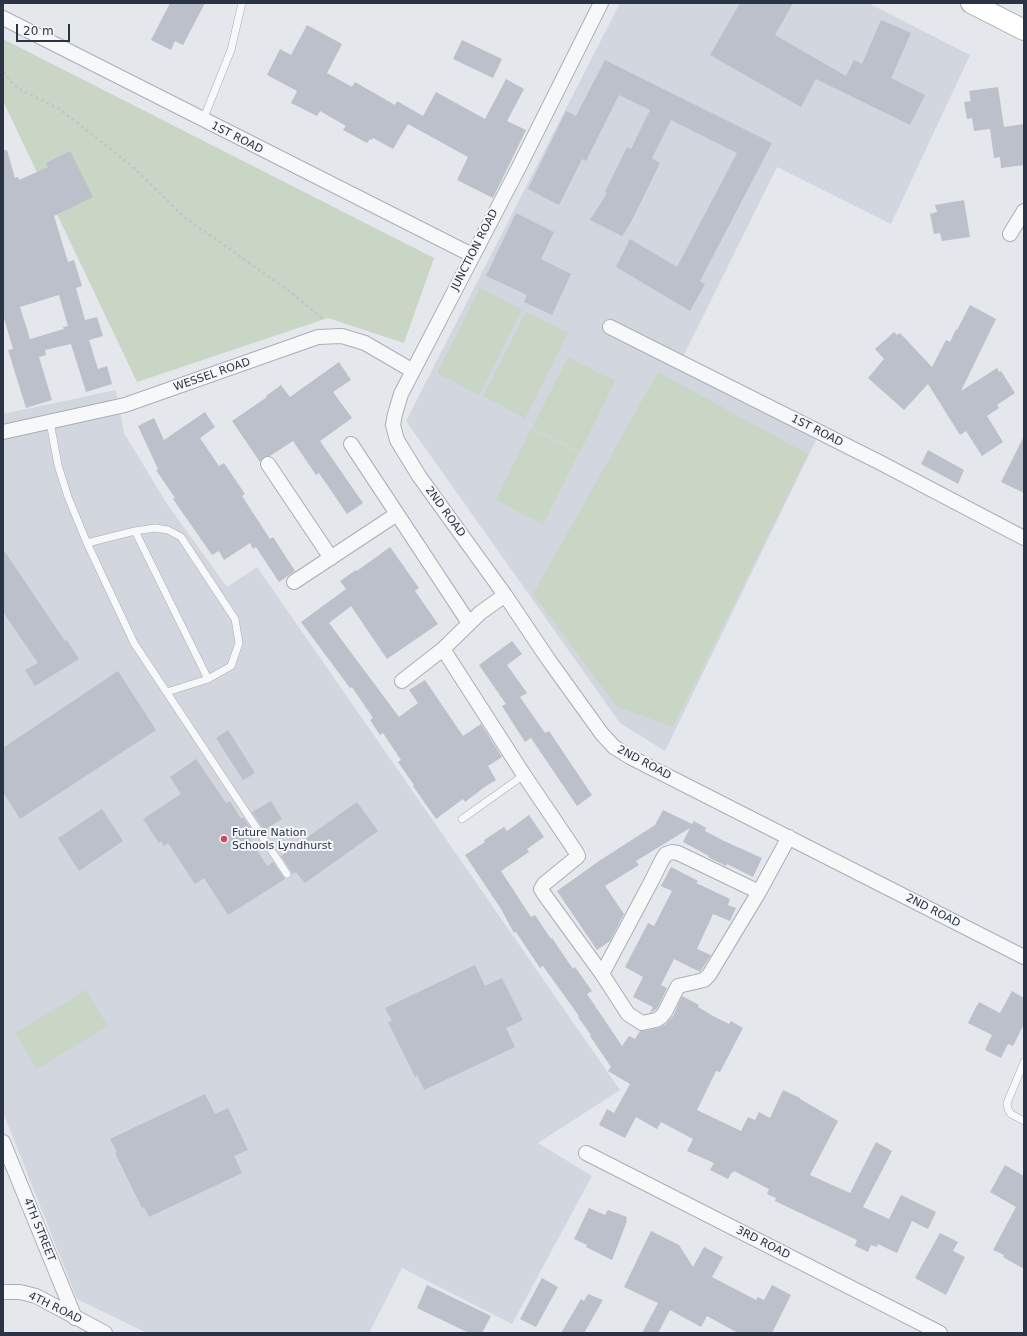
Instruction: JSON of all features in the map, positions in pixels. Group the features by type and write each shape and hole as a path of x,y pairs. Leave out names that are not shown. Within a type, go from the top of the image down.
{"main road":[{"path":"971,3 1024,30"}],"street":[{"name":"JUNCTION ROAD","path":"393,424 401,394 519,167 601,3"},
{"name":"1ST ROAD","path":"3,18 203,121 472,256"},
{"path":"1010,234 1024,211"},
{"name":"1ST ROAD","path":"610,327 864,455 1024,538"},
{"name":"WESSEL ROAD","path":"3,432 125,405 318,337 342,336 365,343 414,371"},
{"name":"2ND ROAD","path":"393,424 397,440 419,476 505,595 548,659 602,734 614,747 630,757 1024,957"},
{"path":"351,444 469,623"},
{"path":"268,464 331,558"},
{"path":"294,582 397,514"},
{"path":"402,681 443,649 480,613 505,595"},
{"path":"443,649 524,775 578,854 576,858 544,884 541,888 544,894 602,974 628,1014 642,1023 656,1020 661,1017 678,986 704,980 709,975 759,892 789,837"},
{"path":"602,974 666,854 672,852 678,853 759,892"},
{"name":"4TH STREET","path":"3,1142 75,1318"},
{"name":"3RD ROAD","path":"586,1153 940,1333"},
{"name":"4TH ROAD","path":"3,1292 20,1292 36,1296 105,1333"}],"lane":[{"path":"203,121 231,50 242,3"},
{"path":"50,422 58,465 68,497 87,543 134,643 287,874"},
{"path":"87,543 135,531 155,528 168,530 181,537 235,619 239,643 231,666 208,679 167,692"},
{"path":"135,531 208,679"},
{"path":"462,819 524,775"},
{"path":"1024,1062 1007,1103 1011,1114 1024,1121"}],"path":[{"path":"3,72 17,88 61,110 132,166 184,217 292,293 342,336"}],"shaded area":[{"path":"620,3 868,3 970,55 891,224 777,167 679,365 816,440 665,751 620,723 406,421"},
{"name":"Future Nation Schools Lyndhurst","path":"116,390 124,433 167,504 227,587 257,567 620,1090 538,1143 592,1176 512,1324 402,1268 369,1333 147,1333 77,1299 3,1112 3,414"}],"green space":[{"path":"3,39 434,258 404,343 328,318 137,382 3,101"},
{"path":"480,288 522,310 479,395 437,373"},
{"path":"526,312 568,333 525,418 483,396"},
{"path":"568,357 615,381 580,452 532,428"},
{"path":"658,372 808,454 673,727 617,707 533,594"},
{"path":"531,429 579,453 543,525 496,500"},
{"path":"86,990 108,1026 37,1069 15,1033"}],"building":[{"path":"170,3 205,3 183,45 175,41 171,50 151,40"},
{"path":"740,3 793,3 775,35 846,76 854,60 862,64 881,20 911,33 891,78 925,95 910,125 816,79 801,107 710,55"},
{"path":"307,25 342,44 327,73 352,87 355,82 395,105 397,101 423,116 436,92 485,119 506,79 524,89 507,121 526,130 493,198 457,180 468,157 408,124 393,149 373,138 367,143 343,130 346,126 320,111 317,116 291,103 297,91 267,75 280,49 291,55"},
{"path":"462,40 502,59 493,78 453,59"},
{"path":"605,60 772,143 700,281 705,284 690,311 616,267 630,239 677,267 737,153 671,120 652,158 660,163 630,224 622,236 590,220 607,193 605,192 627,147 631,149 650,110 619,95 586,161 582,159 559,205 528,189 566,111 576,116"},
{"path":"998,87 1004,127 1024,124 1024,165 1001,168 1000,157 994,158 990,129 974,131 972,118 967,119 964,102 971,101 969,91"},
{"path":"3,150 7,150 15,178 18,177 19,180 48,167 46,163 70,151 93,197 54,216 68,262 74,260 82,286 76,288 85,320 97,317 103,336 89,340 98,369 107,366 112,384 86,392 71,344 45,350 46,355 39,357 52,400 26,408 8,350 13,349 3,315","holes":["59,295 68,326 63,327 64,329 30,339 20,307"]},
{"path":"964,200 970,237 942,241 940,233 934,234 930,214 937,212 935,205"},
{"path":"516,213 554,232 541,259 571,274 552,315 524,302 527,295 486,276"},
{"path":"970,305 996,319 961,391 997,368 999,372 1001,371 1015,393 997,405 999,408 987,416 1003,442 982,456 966,431 960,435 928,384 904,410 868,378 884,359 875,349 894,332 897,335 900,333 932,367 946,340 950,342"},
{"path":"339,362 351,380 333,392 352,418 320,441 363,503 347,514 319,473 316,475 293,441 270,456 264,457 260,462 232,421 267,397 266,396 281,385 290,397"},
{"path":"205,412 215,427 200,438 219,466 224,463 245,494 242,496 270,539 273,537 295,571 279,582 256,547 253,549 250,543 224,560 219,551 212,555 173,499 175,498 156,470 158,469 138,426 154,418 164,440"},
{"path":"1024,436 1024,493 1001,482"},
{"path":"928,450 964,470 958,484 921,464"},
{"path":"390,547 419,588 415,591 438,624 387,659 351,606 329,623 399,717 418,703 409,690 425,680 463,736 481,724 502,757 488,766 496,780 465,802 463,799 436,819 398,762 401,760 383,733 380,735 370,720 373,718 352,687 350,688 301,622 346,589 340,581 356,570 357,571"},
{"path":"3,549 65,641 67,640 79,659 35,686 25,670 38,663 3,612"},
{"path":"512,641 522,654 507,665 527,693 520,697 545,733 549,731 592,795 577,806 531,738 525,742 502,706 506,704 479,665"},
{"path":"118,671 156,730 20,819 3,792 3,748"},
{"path":"228,730 255,773 243,780 216,738"},
{"path":"196,759 226,803 230,801 241,819 243,817 256,836 250,839 267,866 273,862 285,879 228,915 204,878 195,884 168,843 164,846 161,841 159,843 143,819 181,794 170,777"},
{"path":"271,801 282,819 264,830 252,812"},
{"path":"357,802 378,831 305,883 296,872 292,874 281,856"},
{"path":"102,809 123,841 79,871 58,838"},
{"path":"663,810 692,824 694,821 706,828 705,831 762,858 753,877 727,864 726,866 683,842 690,828 636,861 639,865 605,886 624,914 610,941 597,950 557,891 599,861 655,825"},
{"path":"529,815 544,837 527,849 529,852 501,871 531,917 535,915 573,969 575,967 592,991 587,994 622,1046 629,1036 635,1039 640,1031 658,1028 666,1024 673,1016 682,996 699,1005 698,1007 713,1016 729,1024 731,1021 743,1028 720,1072 716,1071 697,1110 741,1131 748,1117 755,1120 759,1112 770,1118 783,1090 800,1098 838,1121 810,1175 850,1193 876,1142 892,1151 863,1207 889,1219 901,1195 936,1212 928,1229 912,1221 897,1253 878,1244 877,1247 871,1245 868,1252 855,1246 857,1240 775,1201 776,1198 767,1194 769,1189 734,1171 728,1179 710,1170 714,1163 687,1151 693,1139 661,1122 657,1129 636,1117 625,1138 599,1125 607,1109 614,1113 630,1084 608,1071 611,1067 578,1017 579,1016 543,966 540,968 516,932 514,933 501,909 465,855 504,827 507,831"},
{"path":"671,867 698,881 696,883 730,899 728,905 736,908 730,921 713,914 697,949 711,955 700,972 674,959 661,985 667,988 658,1007 650,1013 653,1007 633,997 643,977 625,967 648,923 654,926 672,891 661,886"},
{"path":"475,965 485,986 502,978 523,1020 506,1028 515,1047 424,1090 417,1075 415,1077 388,1022 392,1021 385,1008"},
{"path":"1012,991 1024,998 1024,1024 1013,1046 1008,1044 1001,1058 985,1050 992,1035 968,1023 979,1002 1000,1013"},
{"path":"205,1094 215,1114 228,1108 248,1150 234,1156 242,1173 149,1217 144,1207 142,1208 115,1153 117,1152 110,1139"},
{"path":"1005,1165 1024,1176 1024,1269 1003,1257 1004,1255 993,1250 1016,1207 990,1192"},
{"path":"589,1208 605,1215 608,1210 627,1217 627,1221 612,1260 574,1239"},
{"path":"651,1231 679,1245 693,1267 704,1247 723,1257 712,1277 756,1300 758,1297 764,1300 772,1285 791,1295 772,1333 738,1333 707,1316 701,1327 670,1310 658,1333 642,1333 658,1303 624,1287"},
{"path":"940,1233 958,1242 953,1251 965,1257 946,1295 915,1278"},
{"path":"542,1278 558,1287 536,1327 520,1319"},
{"path":"427,1285 491,1316 482,1333 469,1333 417,1308"},
{"path":"588,1294 603,1300 584,1333 561,1333 581,1299 584,1301"}],"place":[{"name":"Future Nation Schools Lyndhurst","path":"224,839"}]}
